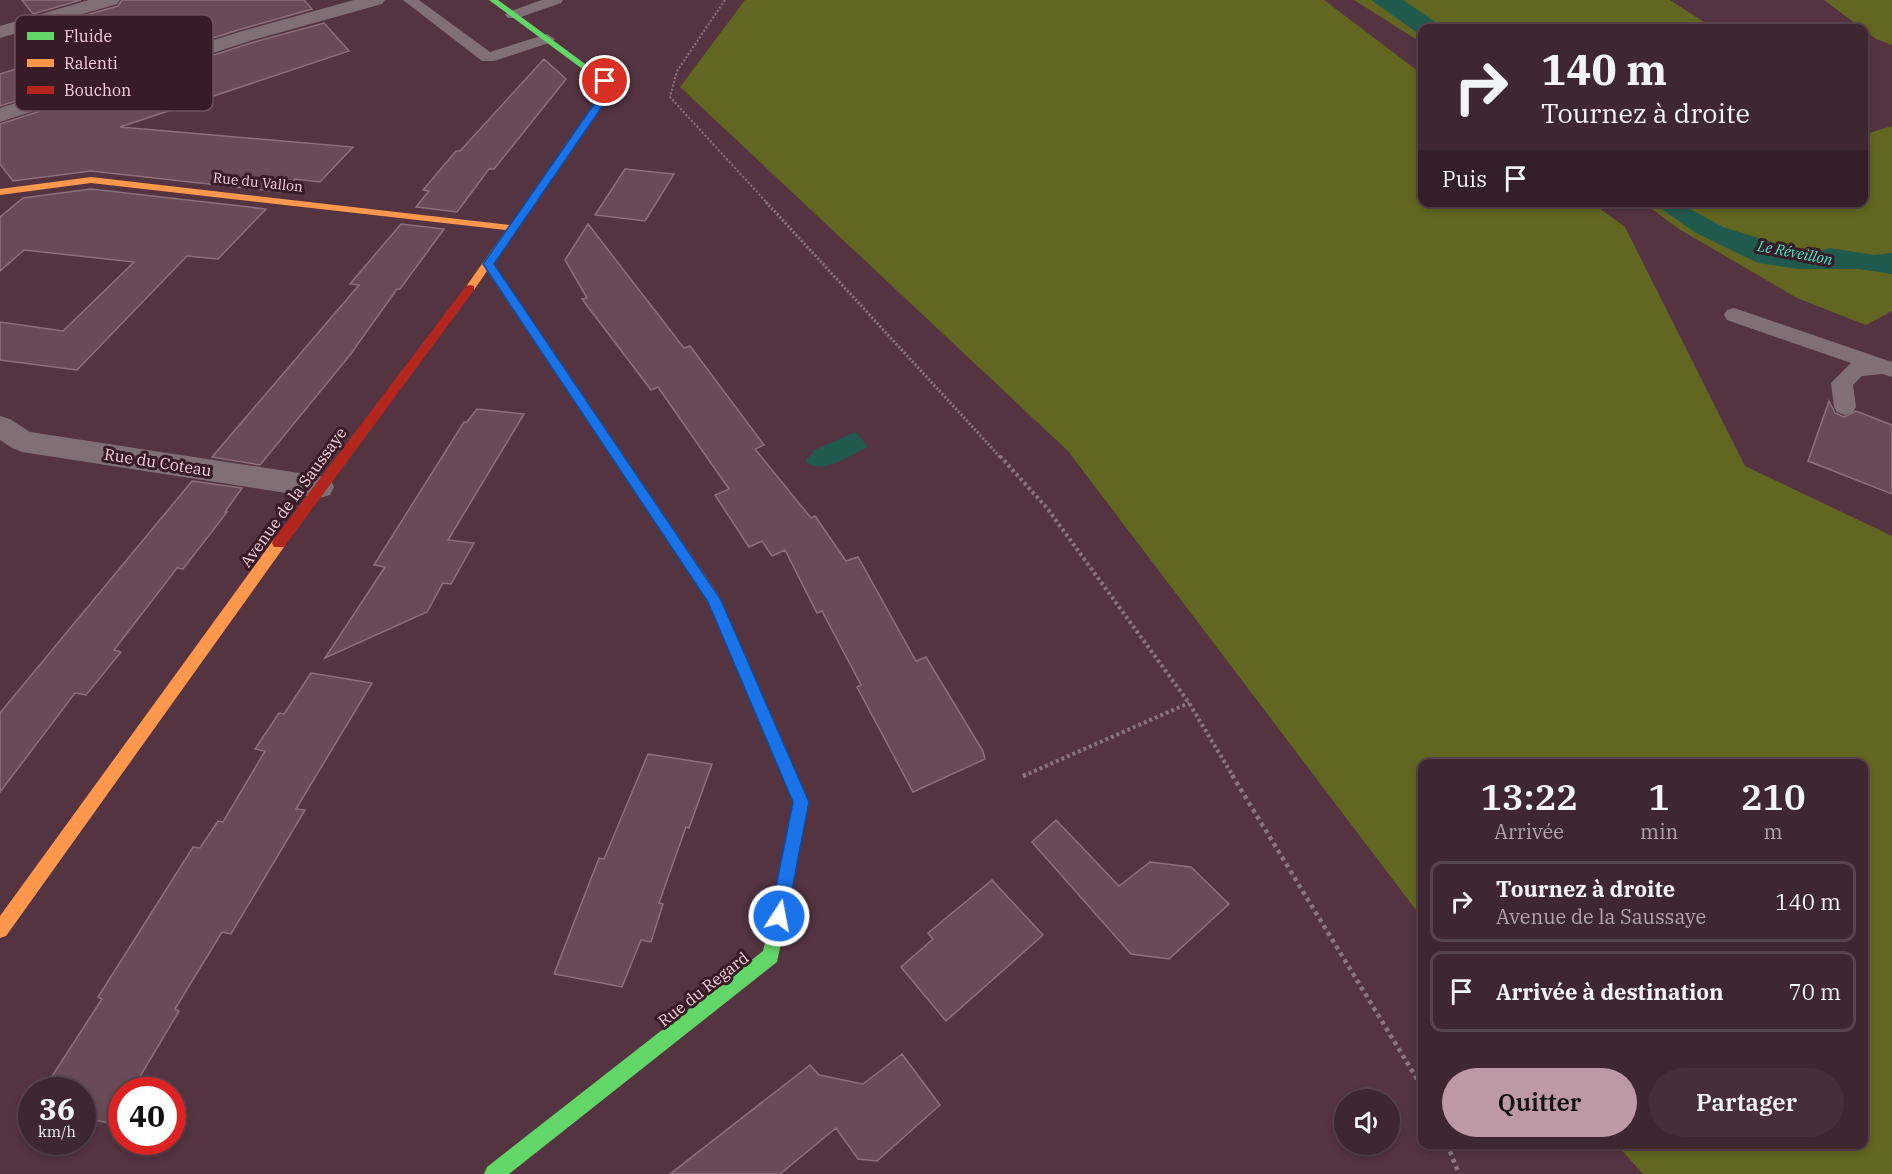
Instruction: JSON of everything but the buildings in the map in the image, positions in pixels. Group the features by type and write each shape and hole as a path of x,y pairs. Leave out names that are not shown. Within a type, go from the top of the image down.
{"street":[{"path":"58,15 110,0"},
{"path":"213,47 375,0"},
{"path":"493,0 547,39"},
{"path":"0,32 15,28"},
{"name":"Avenue de la Saussaye","path":"0,930 320,488 488,264 604,98 605,81 547,39"},
{"path":"0,115 15,110"},
{"name":"Rue du Vallon","path":"0,192 91,180 513,228"},
{"name":"Rue du Regard","path":"488,264 714,600 801,802 771,956 494,1174"},
{"name":"Rue du Coteau","path":"0,426 22,441 320,488"}],"lane":[{"path":"410,0 488,58 547,39"},
{"path":"513,15 556,0"},
{"path":"1734,315 1889,368"},
{"path":"1845,407 1842,383 1856,369 1889,368"}],"path":[{"path":"725,0 677,71 670,97 1047,508 1189,703 1418,1080"},
{"path":"1023,777 1189,703"},
{"path":"1449,1149 1459,1174"}],"green space":[{"path":"745,0 1324,0 1418,71 1418,207 1598,207 1625,227 1745,466 1892,536 1892,1174 1643,1174 1621,1149 1868,1149 1868,759 1418,759 1418,913 1068,451 680,87"},
{"path":"1354,0 1670,0 1707,24 1418,24 1418,40"},
{"path":"1824,0 1892,0 1892,45 1868,33 1868,24 1856,24"},
{"path":"1892,126 1892,311 1866,325 1797,298 1679,229 1649,207 1868,207 1868,133"}],"water":[{"path":"1371,0 1403,0 1438,24 1418,24 1418,33"},
{"name":"Le Réveillon","path":"1659,207 1686,207 1723,227 1810,254 1830,248 1874,255 1892,253 1892,274 1859,269 1798,269 1758,263 1696,233"},
{"path":"856,432 868,447 828,465 820,467 807,463 806,460 813,453 812,451"}],"traffic: fast":[{"path":"493,0 599,77"},
{"path":"494,1174 771,956 779,915"}],"traffic: slow":[{"path":"470,288 604,98 605,81 599,77"},
{"path":"0,192 91,180 513,228"},
{"path":"488,264 714,600 758,702"},
{"path":"0,930 279,543"}],"traffic: jam":[{"path":"279,543 470,288"},
{"path":"758,702 801,802 779,915"}],"route":[{"path":"605,81 604,98 488,264 714,600 801,802 779,916"}]}
